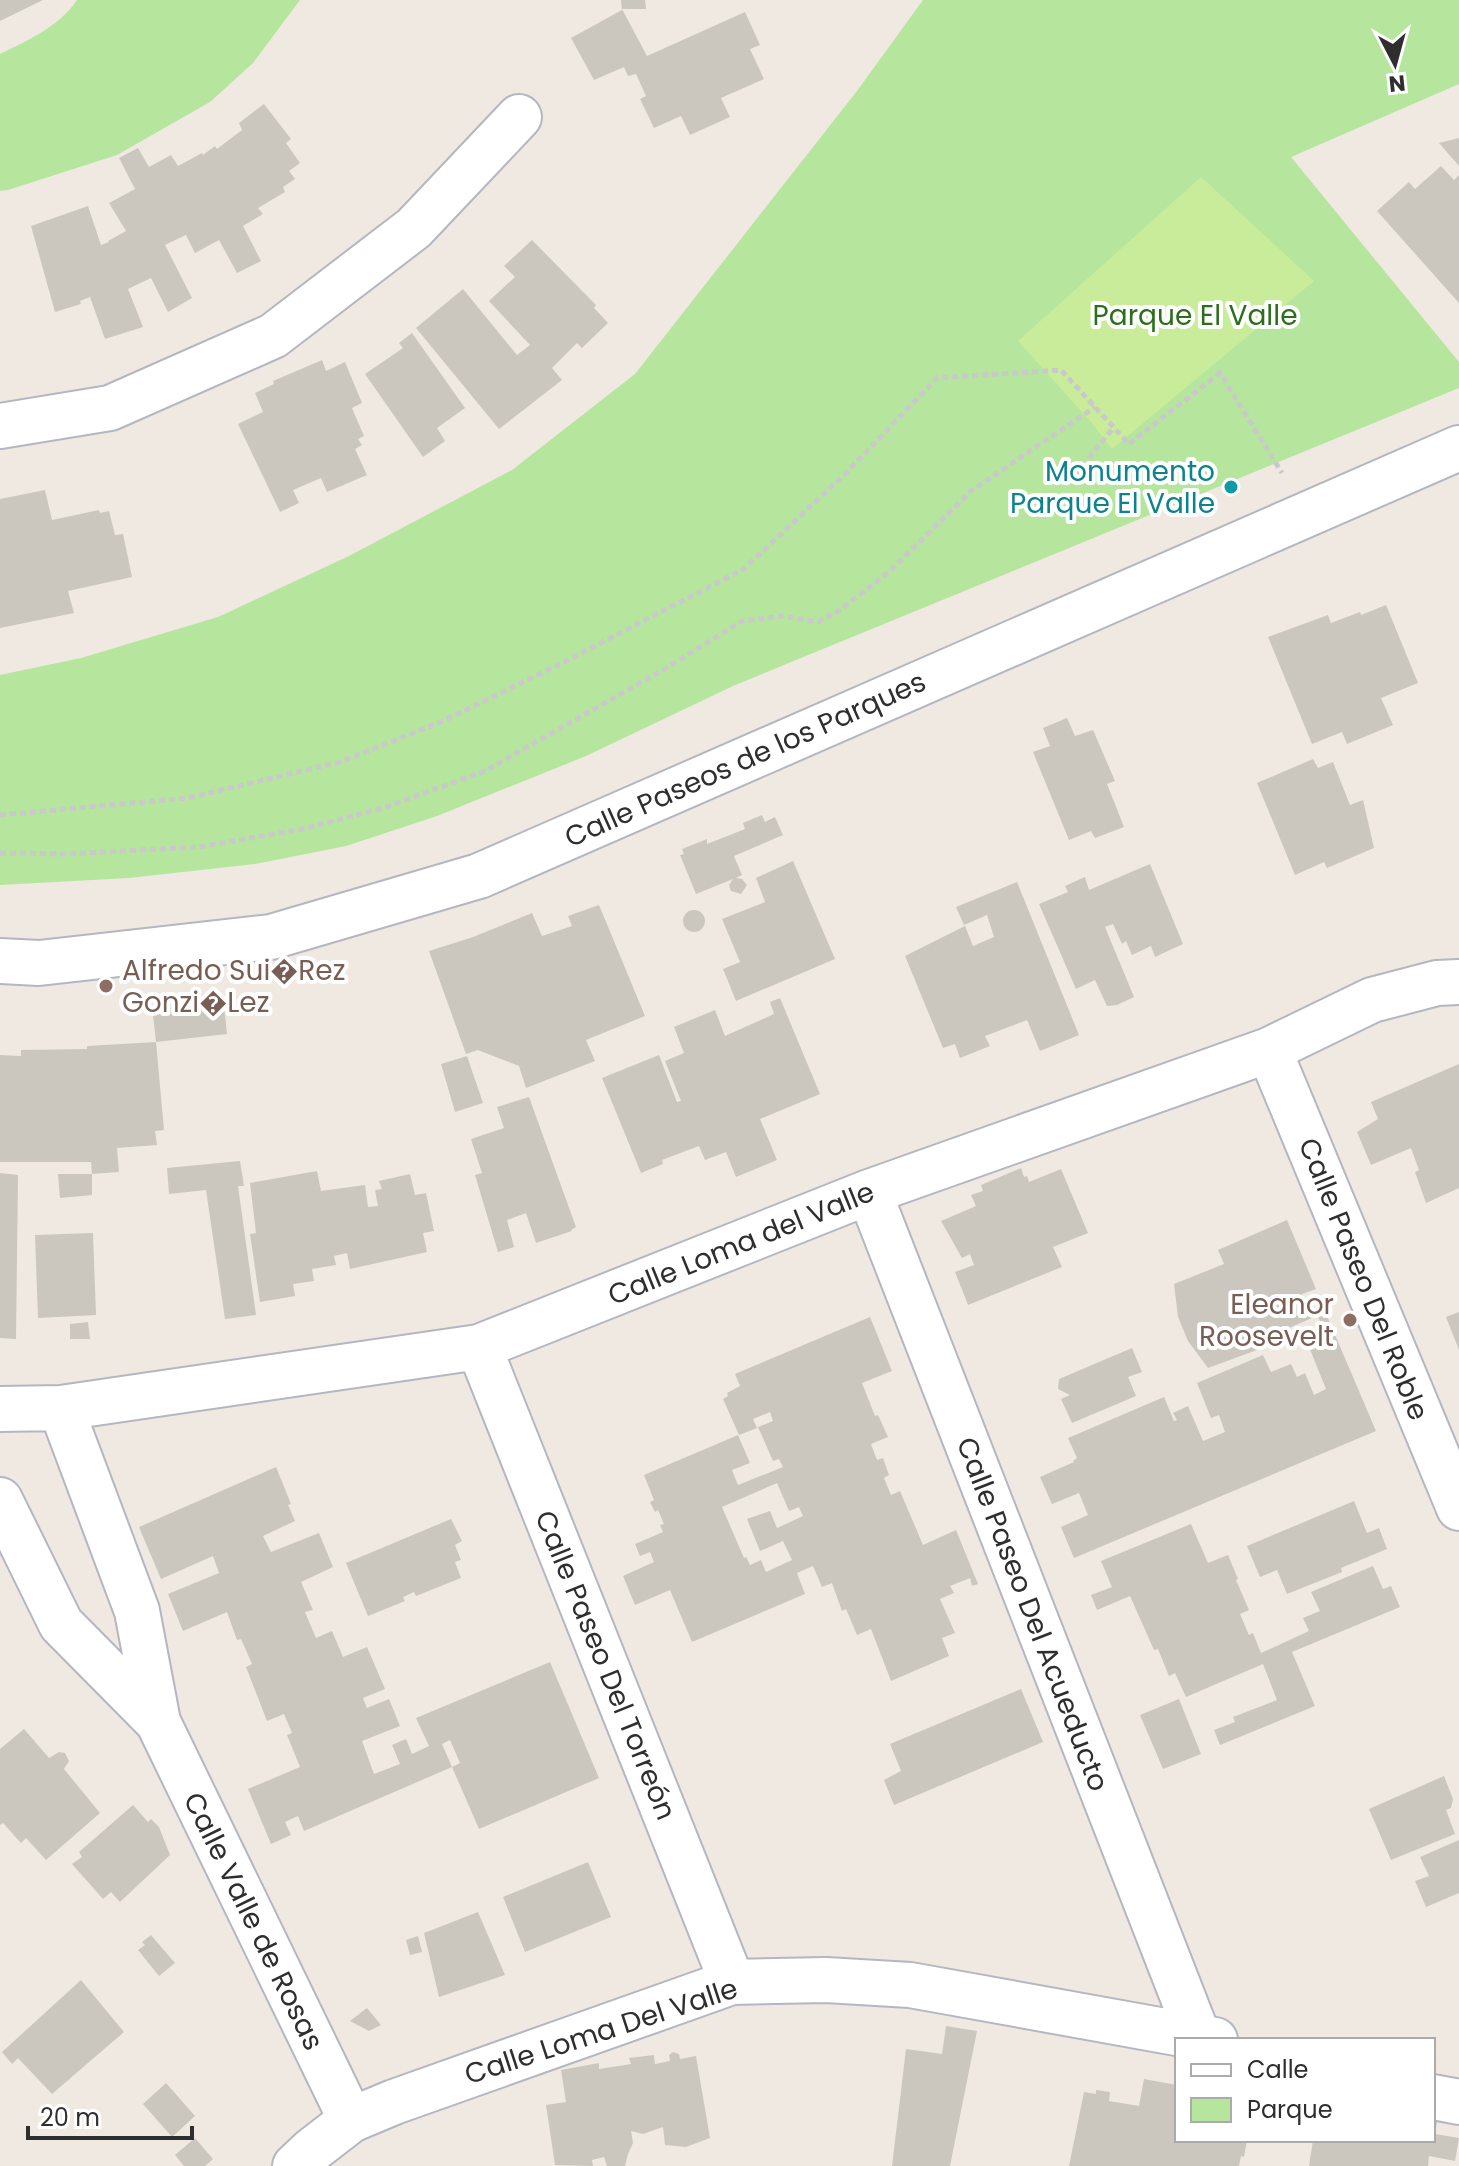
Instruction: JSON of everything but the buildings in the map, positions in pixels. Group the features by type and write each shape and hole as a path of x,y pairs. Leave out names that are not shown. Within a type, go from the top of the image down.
{"street":[{"path":"0,426 110,408 273,336 414,228 519,117"},
{"name":"Calle Paseos de los Parques","path":"0,961 39,963 271,937 479,876 1459,448"},
{"name":"Calle Loma del Valle","path":"0,1409 61,1408 479,1347 869,1192 1269,1050 1372,1000 1437,983 1459,982"},
{"name":"Calle Paseo Del Roble","path":"1269,1050 1459,1508"},
{"name":"Calle Paseo Del Acueducto","path":"869,1192 1206,2038"},
{"name":"Calle Paseo Del Torreón","path":"479,1347 732,1982"},
{"name":"Calle Valle de Rosas","path":"61,1408 137,1611 158,1722 351,2120"},
{"name":"Calle Valle de Rosas","path":"0,1500 61,1624 158,1722"},
{"name":"Calle Loma Del Valle","path":"295,2166 351,2120 732,1982 826,1980 910,1985 1206,2038"},
{"path":"1435,2097 1459,2102"}],"path":[{"path":"0,815 188,798 340,762 443,721 744,569 847,472 937,378 1061,370 1129,444 1220,373 1308,514"},
{"path":"0,853 65,854 199,847 288,832 383,808 485,771 663,670 742,621 783,616 818,622 840,610 890,571 971,491 1095,407"},
{"path":"1089,458 1113,428"}],"green space":[{"path":"77,0 300,0 253,63 210,102 117,155 0,191 0,54 62,18"},
{"name":"Parque El Valle","path":"923,0 1459,0 1459,84 1291,157 1459,362 1459,388 733,686 586,756 437,816 346,846 255,864 129,878 0,885 0,675 81,658 218,617 349,556 512,470 635,374 857,91"},
{"name":"Parque El Valle","path":"1201,177 1314,281 1112,449 1018,341"}],"place":[{"name":"Monumento Parque El Valle","path":"1231,487"},
{"name":"Alfredo Sui�Rez Gonzi�Lez","path":"106,986"},
{"name":"Eleanor Roosevelt","path":"1350,1320"}]}
